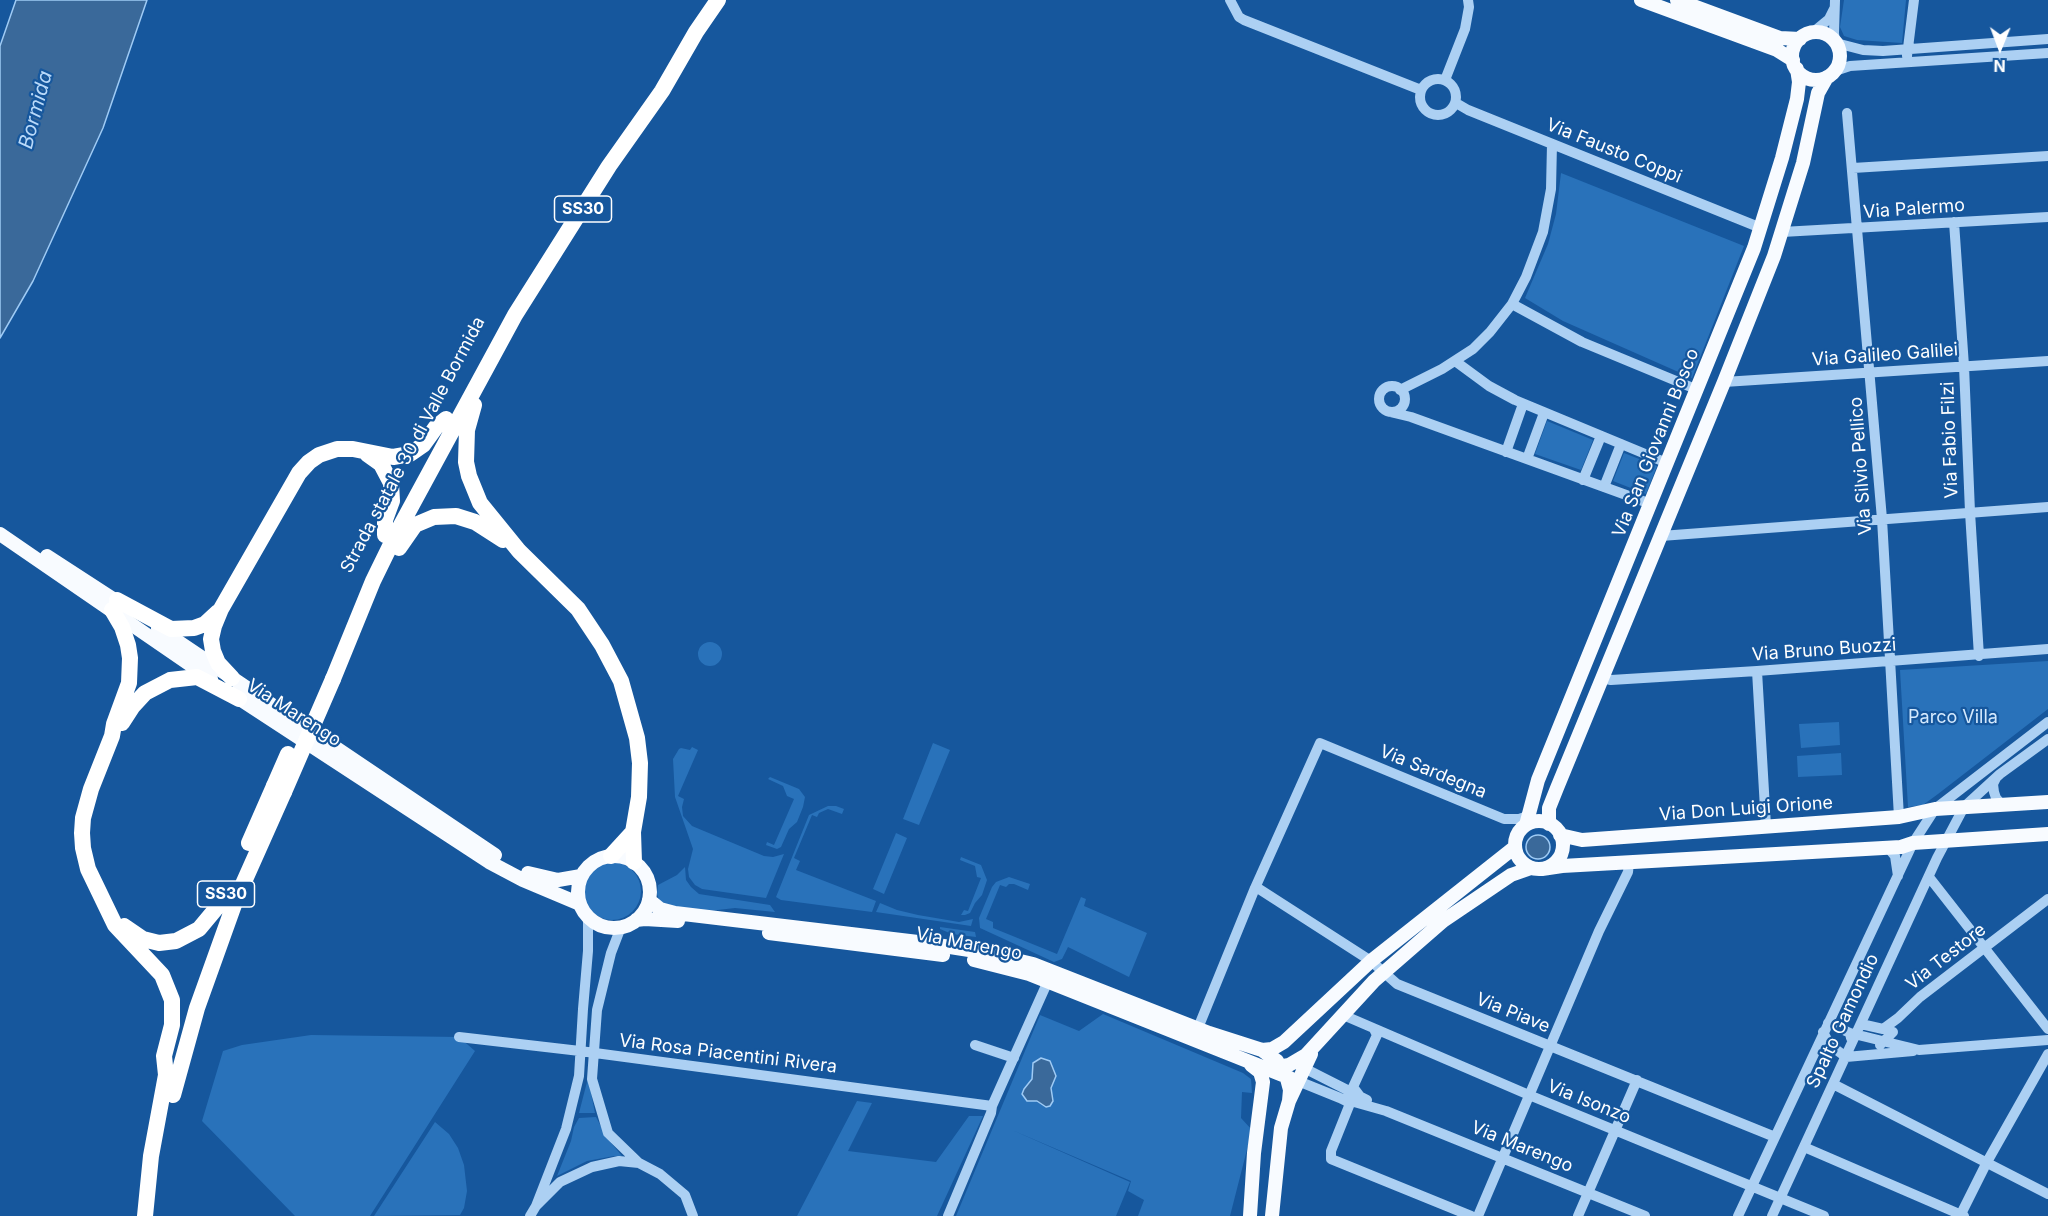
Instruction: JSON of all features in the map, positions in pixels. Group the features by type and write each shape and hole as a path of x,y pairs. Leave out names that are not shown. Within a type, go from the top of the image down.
{"highway":[{"name":"Strada statale 30 di Valle Bormida","path":"328,677 364,577 446,419 507,310 599,162 709,0"},
{"name":"Strada statale 30 di Valle Bormida","path":"185,1005 235,902 279,789 328,677 420,488 515,315 609,166 662,91 696,32 718,0"},
{"path":"662,91 678,73 727,0"},
{"path":"493,355 493,368 471,413 467,430 466,462 469,476 480,503 519,551 579,609 621,681 637,738 640,763 639,797 633,832 634,862"},
{"path":"232,678 218,663 213,651 214,626 221,609 300,473 309,462 319,455 337,449 364,451 393,457 410,454 423,445 436,427 446,419"},
{"path":"364,451 381,464 391,483 392,501 385,520 385,535"},
{"path":"373,581 384,574 404,540 416,525 434,517 456,516 476,522 519,551"},
{"path":"112,736 129,683 130,658 114,605 135,608 155,622 171,629 194,628 205,624 221,609"},
{"path":"185,1005 162,975 122,934 112,916 88,869 82,848 83,818 93,782 112,736 145,693 170,680 197,677 239,699"},
{"name":"Strada statale 30 di Valle Bormida","path":"172,1076 185,1005 224,899 279,789"},
{"path":"611,856 633,832"},
{"path":"112,916 143,939 168,943 188,936 199,929 224,899"},
{"path":"145,1216 153,1144 172,1076"},
{"path":"156,1216 172,1076"}],"main road":[{"path":"1641,0 1777,50 1808,78 1820,79 1831,74"},
{"path":"1549,824 1549,808 1724,382 1782,232 1803,164 1818,93 1840,58 1836,43 1826,34 1780,38 1677,0"},
{"path":"1795,64 1794,49 1806,36"},
{"name":"Via San Giovanni Bosco","path":"1262,1050 1274,1049 1286,1041 1371,961 1515,847 1517,835 1526,825 1538,780 1700,385 1761,228 1797,99 1799,82 1795,64"},
{"path":"1761,228 1782,232"},
{"path":"1700,385 1724,382"},
{"name":"Via Marengo","path":"0,525 114,605 239,699 489,862 523,880 580,904"},
{"path":"1641,528 1661,536"},
{"name":"Via Marengo","path":"0,534 232,678 512,865 549,880 567,880 581,876"},
{"path":"1581,675 1591,679 1602,678"},
{"path":"1935,809 2048,802"},
{"name":"Via Don Luigi Orione","path":"1560,835 1582,840 1899,817 1935,809"},
{"path":"1285,1068 1313,1048 1385,972 1443,921 1511,875 1552,865 1560,857 1563,846 1560,835 1549,824 1539,822 1526,825"},
{"path":"1515,847 1520,860 1536,868 1901,847 1913,843 2048,834"},
{"path":"611,856 634,862 643,871 650,891 644,912 636,920 621,927 606,927 588,917 580,904 578,891 581,876 594,862 611,856"},
{"path":"649,900 660,909 675,913 868,935 1003,956 1050,970 1198,1028 1262,1050 1285,1068"},
{"name":"Via Marengo","path":"636,920 666,920 962,957 1006,967 1048,981 1249,1064 1285,1068"},
{"path":"1263,1093 1285,1068 1326,1034"},
{"path":"1272,1216 1281,1128 1290,1090 1285,1068 1286,1041"},
{"path":"1249,1064 1262,1075 1263,1093 1254,1153 1250,1216"}],"street":[{"path":"1230,0 1237,14 1244,20 1421,90"},
{"path":"1445,80 1468,19 1468,0"},
{"path":"1906,62 1914,0"},
{"path":"1806,36 1829,19 1835,3"},
{"path":"1835,3 1836,43 1872,51 2048,39"},
{"path":"1831,74 1850,66 2048,53"},
{"path":"1434,79 1445,80 1454,87 1456,103 1449,112 1438,116 1432,115 1422,107 1419,96 1421,90 1424,85 1434,79"},
{"name":"Via Fausto Coppi","path":"1456,103 1468,110 1761,228"},
{"name":"Via Silvio Pellico","path":"1848,113 1882,519 1899,817"},
{"path":"1552,144 1551,189 1543,232 1526,277 1512,304 1490,332 1473,348 1455,361 1400,390 1388,387 1380,395 1381,405 1390,412 1651,504"},
{"path":"1853,168 2048,156"},
{"name":"Via Palermo","path":"1782,232 2048,217"},
{"name":"Via Fabio Filzi","path":"1954,222 1979,656"},
{"path":"1512,304 1582,342 1700,385"},
{"path":"1455,361 1489,386 1523,404 1667,463"},
{"name":"Via Galileo Galilei","path":"1724,382 2048,361"},
{"path":"1400,390 1408,410 1418,420"},
{"path":"1390,412 1400,409 1405,400"},
{"path":"1506,452 1523,404"},
{"path":"1527,459 1544,413"},
{"path":"1583,480 1601,436"},
{"path":"1604,487 1621,444"},
{"path":"1661,536 2048,507"},
{"name":"Via Bruno Buozzi","path":"1602,678 1611,680 1757,671 2048,650"},
{"path":"1757,671 1766,826"},
{"name":"Spalto Gamondio","path":"1738,1216 1913,843 1935,809 2048,722"},
{"name":"Spalto Gamondio","path":"1772,1216 1945,842 1964,807 1996,778 2048,739"},
{"name":"Via Sardegna","path":"1256,887 1320,743 1508,820 1521,819 1531,809"},
{"path":"1996,778 1993,784 1994,792 2002,805"},
{"path":"1883,847 1895,856 1898,876"},
{"path":"1478,1216 1599,931 1628,872 1629,863"},
{"path":"1929,877 2048,1029"},
{"path":"1198,1028 1256,887"},
{"name":"Via Piave","path":"1256,887 1371,961 1397,984 1775,1137"},
{"name":"Via Testore","path":"1855,1034 1883,1029 1920,997 2048,899"},
{"path":"530,1216 566,1129 579,1076 588,951 588,917"},
{"path":"621,927 611,953 597,1010 592,1079 608,1133 639,1163 660,1174 685,1195 693,1216"},
{"path":"948,1216 992,1112 992,1106 1048,981"},
{"name":"Via Isonzo","path":"1343,1015 1529,1095 1824,1216"},
{"path":"1896,1045 1892,1040 1898,1018"},
{"path":"1919,1050 1826,1027 1830,1045 1846,1057 2048,1040"},
{"path":"1359,1095 1353,1088 1377,1035 1374,1029"},
{"path":"1873,1055 1893,1032"},
{"path":"1322,1076 1313,1069 1311,1063 1326,1034"},
{"name":"Via Rosa Piacentini Rivera","path":"459,1037 992,1106"},
{"path":"975,1045 1014,1058"},
{"path":"1804,1147 1962,1216 1987,1162 2048,1054"},
{"name":"Via Marengo","path":"1285,1068 1315,1088 1340,1098 1386,1110"},
{"name":"Via Marengo","path":"1285,1068 1322,1076 1386,1110 1645,1216"},
{"path":"1578,1216 1636,1080"},
{"path":"1833,1084 2048,1194"},
{"path":"1289,1101 1298,1090 1315,1088"},
{"path":"1340,1098 1348,1102 1349,1106 1331,1151 1331,1159 1471,1216"},
{"path":"536,1206 560,1182 591,1167 619,1161 639,1163"}],"green space":[{"path":"1844,0 1906,0 1902,43 1857,40 1844,36 1840,27"},
{"path":"1561,173 1744,246 1692,378 1563,321 1525,298 1548,244 1556,214"},
{"path":"1547,421 1593,440 1581,470 1535,454"},
{"path":"1624,453 1657,466 1646,494 1613,481"},
{"path":"710,642 715,643 721,649 721,659 715,665 710,666 705,665 699,659 698,654 699,649 705,643"},
{"name":"Parco Villa","path":"2048,661 2048,709 1923,805 1908,807 1900,670"},
{"path":"1839,722 1840,745 1801,748 1799,724"},
{"path":"933,743 950,750 919,825 903,819"},
{"path":"692,747 698,750 678,796 684,799 683,816 692,826 764,856 773,857 784,854 766,898 702,889 695,885 689,877 688,869 693,849 675,797 673,759 679,749 690,750"},
{"path":"1841,753 1842,775 1798,777 1797,756"},
{"path":"770,777 799,789 805,797 797,822 789,829 781,847 777,849 766,845 767,842 774,845 794,799 787,796 783,786 768,779"},
{"path":"828,806 844,809 842,814 828,809 819,813 817,817 812,815 794,858 800,861 796,870 876,901 872,912 781,900 776,897 809,815"},
{"path":"896,833 907,838 884,894 873,889"},
{"path":"961,857 981,865 987,880 982,895 970,913 965,915 961,915 964,910 968,911 981,878 977,877 975,866 960,860"},
{"path":"612,862 628,867 636,875 641,891 636,907 628,915 612,920 596,915 588,907 583,891 588,875 596,867"},
{"path":"685,867 686,880 699,894 770,905 775,912 735,908 709,911 667,906 659,900 658,885 677,875"},
{"path":"1009,877 1030,884 1028,890 1014,884 1006,887 1000,885 986,919 993,922 993,928 1057,954 1081,897 1086,899 1084,906 1147,933 1129,977 1068,947 1062,959 1054,962 980,928 979,918 992,887 996,882"},
{"path":"880,903 918,915 959,922 973,919 971,926 876,912"},
{"path":"940,927 975,932 976,937 952,934"},
{"path":"1103,1014 1243,1073 1251,1079 1252,1093 1242,1092 1241,1118 1252,1130 1230,1216 1138,1216 1144,1200 1128,1191 1131,1181 1012,1130 1130,1182 1116,1216 956,1216 1040,1015 1079,1031"},
{"path":"311,1035 459,1037 475,1051 370,1216 295,1216 202,1121 223,1051 242,1045"},
{"path":"588,1078 595,1113 579,1113"},
{"path":"857,1101 872,1103 848,1151 936,1162 969,1116 983,1116 937,1216 797,1216"},
{"path":"596,1117 607,1138 622,1156 587,1161 557,1176 579,1118"},
{"path":"435,1122 449,1134 458,1148 464,1165 467,1191 464,1208 460,1215 374,1216"}],"water":[{"name":"Bormida","path":"16,0 147,0 103,128 33,281 0,338 0,46"},
{"path":"1538,835 1547,838 1550,847 1547,856 1538,859 1529,856 1526,847 1529,838"},
{"path":"1041,1058 1050,1061 1056,1076 1051,1088 1053,1101 1050,1106 1046,1107 1037,1101 1027,1101 1022,1094 1032,1079 1033,1063"}]}
